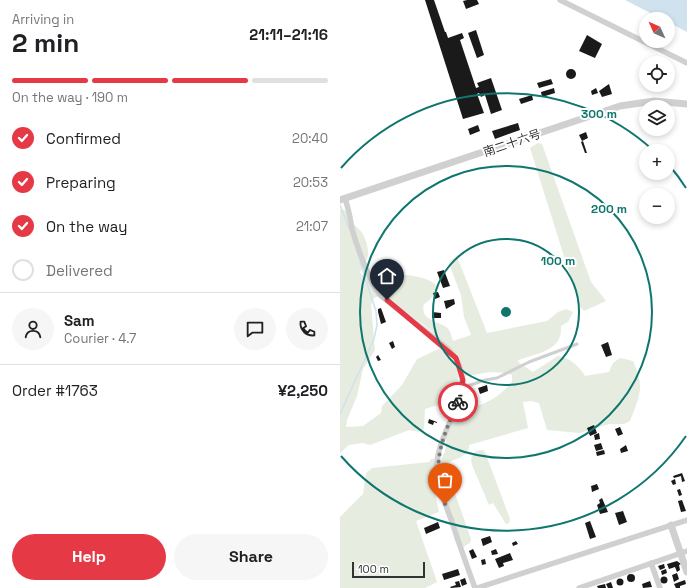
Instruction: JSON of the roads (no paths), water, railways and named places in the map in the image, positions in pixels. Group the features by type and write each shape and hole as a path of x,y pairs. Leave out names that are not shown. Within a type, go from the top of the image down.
{"street":[{"path":"560,0 687,63"},
{"name":"南二十六号","path":"343,199 620,106 654,101 687,104"},
{"path":"343,199 350,213 352,228 372,284 380,295 456,358 463,380 462,388 438,458 438,475 440,490 476,588 687,520"},
{"path":"671,525 684,552 687,572"},
{"path":"579,588 684,552"},
{"path":"652,563 660,588"}],"lane":[{"path":"462,388 485,380 497,378 529,362 577,344"}],"water":[{"path":"625,0 687,0 687,32 675,26 675,12 648,12"}],"waterway":[{"path":"340,205 349,228"},
{"path":"340,414 374,339 377,325 376,311 360,262"}]}
